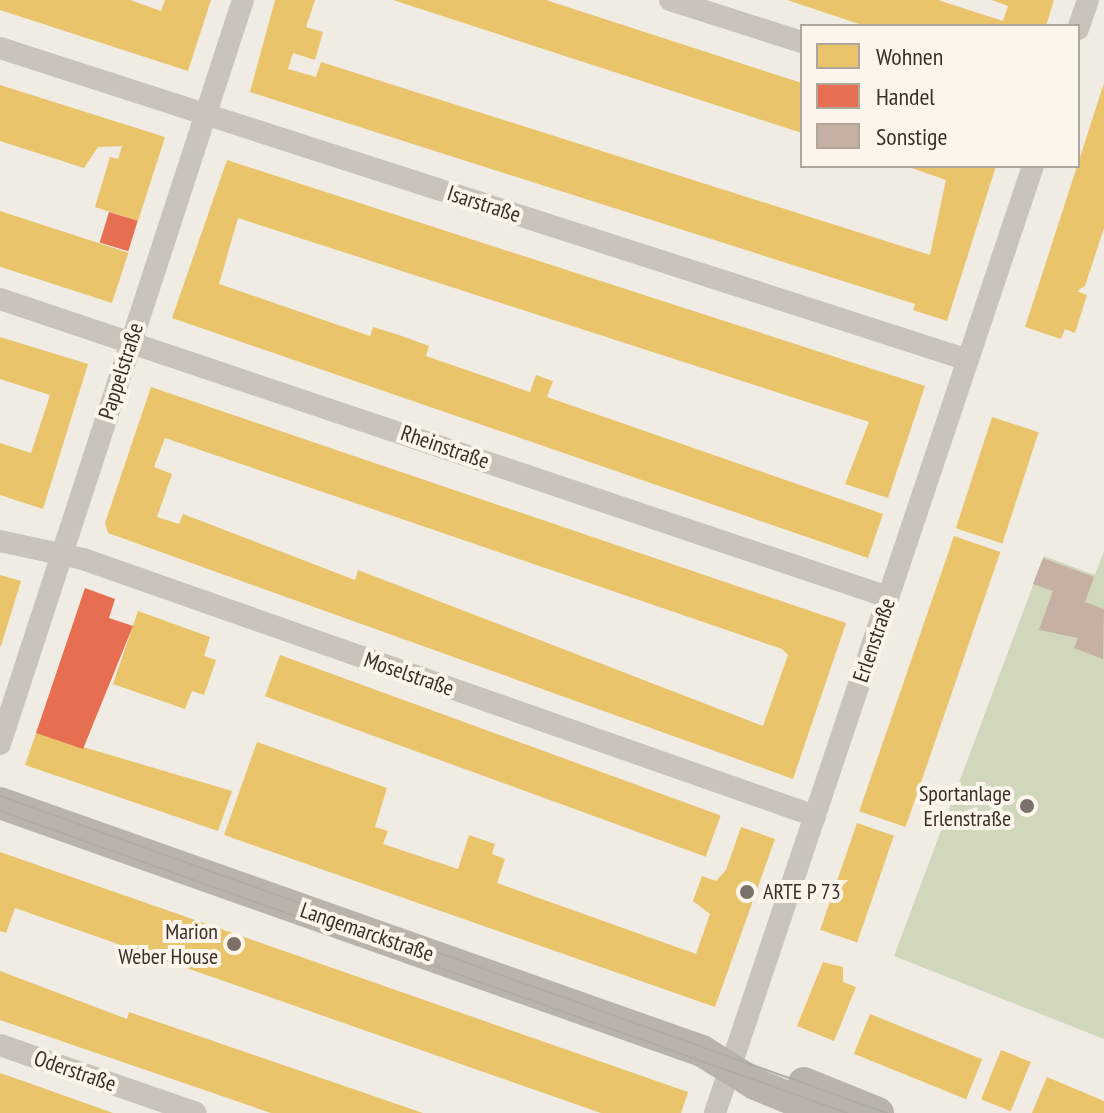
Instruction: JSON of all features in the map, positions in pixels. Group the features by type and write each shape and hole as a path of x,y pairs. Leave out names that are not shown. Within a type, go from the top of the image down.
{"main road":[{"name":"Langemarckstraße","path":"0,803 732,1064 762,1067 878,1113"},
{"name":"Langemarckstraße","path":"732,1064 755,1084 826,1113"}],"street":[{"name":"Pappelstraße","path":"0,744 59,555 243,0"},
{"path":"670,0 800,41"},
{"path":"1080,24 1088,0"},
{"name":"Isarstraße","path":"0,48 968,360"},
{"name":"Erlenstraße","path":"715,1113 1032,168"},
{"name":"Rheinstraße","path":"0,299 131,340 888,597"},
{"name":"Moselstraße","path":"0,541 59,555 815,816"},
{"name":"Oderstraße","path":"0,1045 196,1113"}],"green space":[{"name":"Sportanlage Erlenstraße","path":"1104,551 1104,1039 894,956 1044,556 1095,575"}],"building: Wohnen":[{"path":"0,0 130,0 161,11 165,0 211,0 188,71 0,10"},
{"path":"275,0 315,0 306,27 323,32 315,60 293,53 288,69 316,77 321,62 930,255 946,180 912,168 995,168 947,321 913,310 915,304 250,92"},
{"path":"393,0 546,0 800,82 800,132"},
{"path":"787,0 938,0 1003,21 1008,6 992,0 1054,0 1047,24 859,24"},
{"path":"1104,83 1104,228 1085,286 1077,291 1087,295 1075,333 1065,329 1061,339 1025,327 1076,168 1080,168 1080,157"},
{"path":"0,85 165,137 138,221 95,207 110,157 118,159 122,146 98,147 84,168 0,141"},
{"path":"227,160 925,386 888,498 845,484 869,422 238,218 219,284 370,336 373,327 399,335 429,346 426,356 530,392 536,375 553,381 547,397 883,514 868,558 172,318"},
{"path":"0,211 128,253 112,303 0,267"},
{"path":"0,337 88,364 43,509 0,495 0,443 31,453 50,395 0,379"},
{"path":"151,387 846,623 793,779 108,533 105,523","holes":["165,438 782,649 788,655 763,726 358,570 355,580 183,514 179,524 157,517 172,474 154,467"]},
{"path":"992,417 1039,432 1002,543 956,528"},
{"path":"954,536 1000,552 906,827 859,811"},
{"path":"0,575 21,581 1,646 0,646"},
{"path":"138,611 210,637 204,656 216,660 204,695 192,691 185,709 113,684"},
{"path":"280,655 721,815 706,857 265,696"},
{"path":"36,733 232,791 218,831 25,765"},
{"path":"257,742 387,788 375,827 388,831 383,844 458,869 469,835 495,844 492,854 505,859 497,883 696,954 710,914 693,901 702,876 716,881 726,870 741,827 775,839 715,1007 224,835"},
{"path":"857,823 894,836 857,943 820,930"},
{"path":"0,852 688,1092 681,1113 601,1113 15,908 6,933 0,931"},
{"path":"823,962 843,967 843,982 856,987 834,1041 797,1026"},
{"path":"0,971 127,1019 129,1012 423,1113 271,1113 0,1020"},
{"path":"870,1014 982,1059 966,1099 854,1054"},
{"path":"1001,1050 1031,1062 1011,1111 981,1099"},
{"path":"0,1073 43,1088 113,1113 0,1113"},
{"path":"1047,1077 1104,1101 1104,1113 1032,1113"}],"building: Handel":[{"path":"109,212 138,221 128,251 100,243"},
{"path":"85,588 115,599 109,618 133,626 83,749 36,733"}],"building: Sonstige":[{"path":"1043,558 1094,577 1085,602 1104,609 1103,659 1074,648 1078,638 1039,630 1053,591 1033,584"}],"tram line":[{"path":"0,796 887,1113"},
{"path":"0,811 847,1113"}],"place":[{"name":"Sportanlage Erlenstraße","path":"1027,806"},
{"name":"ARTE P 73","path":"747,892"},
{"name":"Marion Weber House","path":"234,944"}]}
